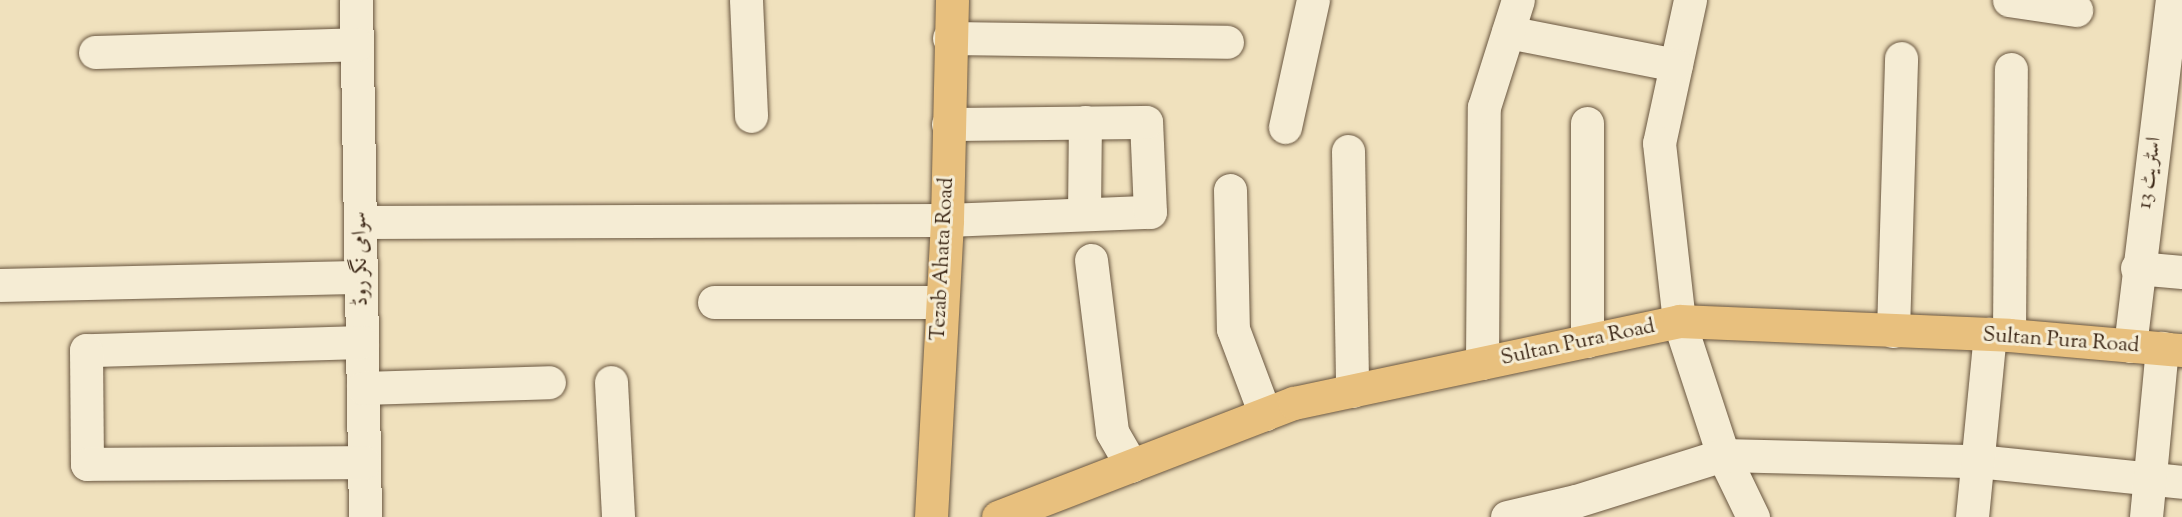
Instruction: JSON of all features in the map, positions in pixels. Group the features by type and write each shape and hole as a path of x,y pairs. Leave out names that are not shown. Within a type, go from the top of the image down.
{"main road":[{"name":"Tezab Ahata Road","path":"931,517 940,302 947,220 949,38 952,0"},
{"name":"Sultan Pura Road","path":"998,517 1265,414 1352,391 1678,321 2000,335 2172,349"}],"street":[{"name":"سوامی نگر روڈ","path":"356,0 365,517"},
{"path":"746,0 751,116"},
{"path":"1285,127 1313,0"},
{"path":"1482,363 1484,107 1518,0"},
{"path":"1690,0 1659,143 1678,321 1723,455 1753,517"},
{"path":"2009,0 2076,10"},
{"name":"اسٹریٹ 13","path":"2130,346 2137,268 2175,48 2172,0"},
{"path":"1508,32 1676,65"},
{"path":"949,38 1227,42"},
{"path":"95,52 357,44"},
{"path":"1893,330 1901,58"},
{"path":"1971,517 1977,461 2000,335 2011,69"},
{"path":"1084,213 1085,122"},
{"path":"360,222 947,220 1150,212 1146,122 948,124"},
{"path":"1587,123 1587,341"},
{"path":"1347,151 1352,391"},
{"path":"1230,190 1233,329 1265,414"},
{"path":"1091,260 1112,432 1132,466"},
{"path":"2137,268 2182,272"},
{"path":"0,285 361,277"},
{"path":"714,302 940,302"},
{"path":"362,342 86,350 87,464 364,462"},
{"path":"2146,517 2149,480 2172,349"},
{"path":"363,388 549,382"},
{"path":"610,382 618,517"},
{"path":"1508,517 1576,501 1723,455 1977,461 2182,482"}]}
